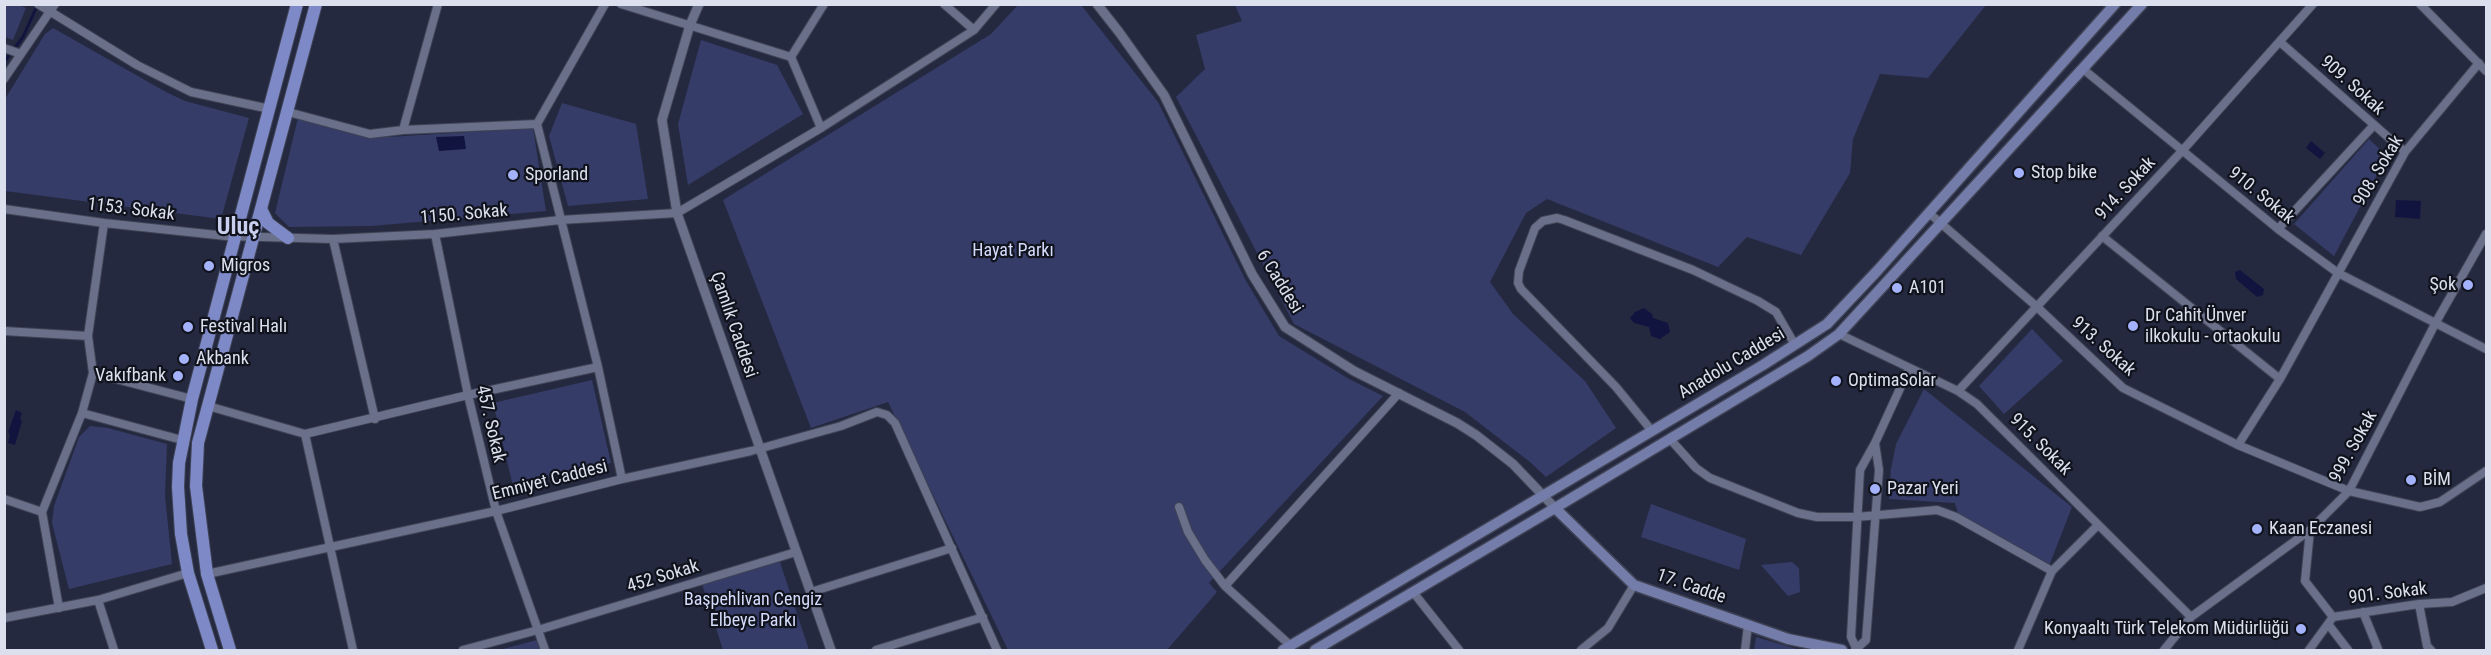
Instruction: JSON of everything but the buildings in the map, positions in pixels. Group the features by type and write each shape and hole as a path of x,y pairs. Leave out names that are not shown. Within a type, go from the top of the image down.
{"main road":[{"path":"212,651 188,573 178,487 182,440 297,4"},
{"path":"230,651 207,574 198,509 196,465 198,443 316,4"},
{"name":"Anadolu Caddesi","path":"1287,648 1827,324 2115,4"},
{"name":"Anadolu Caddesi","path":"1315,651 1808,356 1839,334 2142,4"},
{"path":"261,209 268,223 288,238"},
{"name":"17. Cadde","path":"1555,508 1634,585 1788,639 1842,651"}],"street":[{"path":"403,130 438,4"},
{"path":"605,4 537,124 598,367 622,479"},
{"path":"621,4 791,57"},
{"name":"Çamlık Caddesi","path":"699,4 690,25 662,120 676,213 831,651"},
{"path":"791,57 824,4"},
{"path":"944,4 974,30"},
{"path":"676,213 820,128 974,30 996,4"},
{"name":"6 Caddesi","path":"1097,4 1164,95 1252,274 1285,327 1354,371 1476,435 1513,464 1555,508"},
{"name":"914. Sokak","path":"1958,391 2182,151 2313,4"},
{"path":"2420,4 2487,71"},
{"path":"4,79 47,7 137,65 191,92 270,108"},
{"name":"909. Sokak","path":"2280,42 2405,152"},
{"path":"5,49 21,54"},
{"path":"791,57 820,128"},
{"name":"908. Sokak","path":"2238,445 2280,378 2405,152 2479,63"},
{"name":"910. Sokak","path":"2083,69 2278,229 2338,273 2487,349"},
{"path":"288,112 370,134 403,130 537,124"},
{"path":"2278,229 2374,125"},
{"name":"1153. Sokak","path":"4,208 104,223 254,238"},
{"name":"1150. Sokak","path":"254,238 333,239 435,234 560,220 676,213"},
{"name":"913. Sokak","path":"1929,213 2036,306 2123,388 2238,445 2349,491 2420,507 2440,502 2487,471"},
{"path":"1652,431 1616,387 1521,289 1518,283 1518,272 1535,228 1543,221 1557,218 1574,224 1693,270 1758,301 1776,312 1795,345"},
{"path":"59,608 42,512 82,413 93,373 88,336 104,223"},
{"name":"457. Sokak","path":"435,234 468,395 496,511 545,651"},
{"name":"999. Sokak","path":"2164,651 2191,617 2310,530 2349,491 2436,322 2487,234"},
{"path":"2102,236 2280,378"},
{"path":"333,239 375,419"},
{"path":"4,330 88,336"},
{"name":"915. Sokak","path":"1839,334 1958,391 1977,404 2191,617"},
{"path":"208,406 305,434 598,367"},
{"path":"1875,443 1879,470 1866,640 1855,649 1851,637 1860,470 1909,369"},
{"path":"93,373 192,399"},
{"path":"1225,586 1399,393"},
{"name":"Emniyet Caddesi","path":"207,574 496,511 622,479 759,449 841,426 877,412 887,415 895,423 952,548"},
{"path":"82,413 182,440"},
{"path":"305,434 353,651"},
{"path":"1670,439 1696,468 1719,482 1798,513 1817,517 1857,517 1931,509 1944,512 2052,571"},
{"path":"4,499 42,512"},
{"path":"1179,507 1188,532 1205,560 1225,586 1287,648"},
{"path":"2018,651 2052,571 2098,525"},
{"path":"2310,530 2305,581 2348,651"},
{"path":"811,592 952,548 997,651"},
{"name":"452 Sokak","path":"463,651 796,552"},
{"path":"4,618 98,600 188,573"},
{"path":"1581,651 1608,628 1634,585"},
{"name":"901. Sokak","path":"2309,651 2330,620 2363,612 2452,602 2487,588"},
{"path":"1413,592 1459,651"},
{"path":"98,600 114,651"},
{"path":"2419,604 2427,646 2431,651"},
{"path":"2363,612 2378,649 2376,651"},
{"path":"876,651 983,617"},
{"path":"1745,651 1748,625"}],"green space":[{"path":"5,4 26,8 13,40 5,37"},
{"name":"Hayat Parkı","path":"1018,5 1081,5 1158,102 1246,281 1279,336 1349,379 1383,396 1209,583 1217,592 1167,650 1008,650 888,402 811,428 723,200 991,34"},
{"path":"1235,5 1986,5 1928,78 1880,74 1853,139 1850,173 1801,255 1747,237 1718,267 1547,199 1526,213 1490,282 1513,314 1585,381 1616,428 1546,477 1465,412 1294,324 1176,97 1205,69 1196,35 1242,21"},
{"path":"53,28 185,101 249,118 221,219 5,191 5,99 45,34"},
{"path":"701,40 777,65 803,114 688,185 678,124"},
{"path":"562,103 636,124 648,199 568,206 549,136"},
{"path":"298,118 369,136 389,137 533,128 546,211 371,226 289,227 275,213"},
{"path":"2369,139 2387,156 2334,256 2294,224"},
{"path":"2032,329 2063,361 2004,414 1979,386"},
{"path":"592,380 611,463 513,486 493,403"},
{"path":"1924,389 2072,507 2049,566 1958,514 1955,503 1889,499 1891,469 1896,444"},
{"path":"90,426 108,428 167,444 165,496 172,564 69,589 52,523 54,506 79,437"},
{"path":"1651,504 1746,539 1739,570 1641,537"},
{"name":"Başpehlivan Cengiz Elbeye Parkı","path":"779,559 809,650 723,650 702,584"},
{"path":"1792,562 1799,568 1800,592 1788,596 1761,565"},
{"path":"1756,637 1800,650 1754,650"},
{"path":"537,640 540,650 499,650"}],"shaded area":[{"path":"464,136 466,149 439,151 436,137"},
{"path":"2311,141 2325,153 2320,159 2306,148"},
{"path":"2396,200 2421,201 2420,219 2395,217"},
{"path":"2240,270 2264,289 2263,295 2257,297 2236,279 2235,272"},
{"path":"1644,308 1652,314 1653,318 1668,323 1670,332 1660,339 1651,336 1649,327 1634,323 1630,318 1635,312"},
{"path":"16,410 22,413 20,418 22,421 15,445 8,443 10,435 8,432"}],"waterway":[{"path":"4,62 23,37 37,6"}],"place":[{"name":"Stop bike","path":"2019,173"},
{"name":"Sporland","path":"513,175"},
{"name":"Migros","path":"209,266"},
{"name":"Şok","path":"2468,285"},
{"name":"A101","path":"1897,288"},
{"name":"Dr Cahit Ünver ilkokulu - ortaokulu","path":"2133,326"},
{"name":"Festival Halı","path":"188,327"},
{"name":"Akbank","path":"184,359"},
{"name":"Vakıfbank","path":"178,376"},
{"name":"OptimaSolar","path":"1836,381"},
{"name":"BİM","path":"2411,480"},
{"name":"Pazar Yeri","path":"1875,489"},
{"name":"Kaan Eczanesi","path":"2257,529"},
{"name":"Konyaaltı Türk Telekom Müdürlüğü","path":"2301,629"}],"district":[{"name":"Uluç","path":"238,228"}]}
